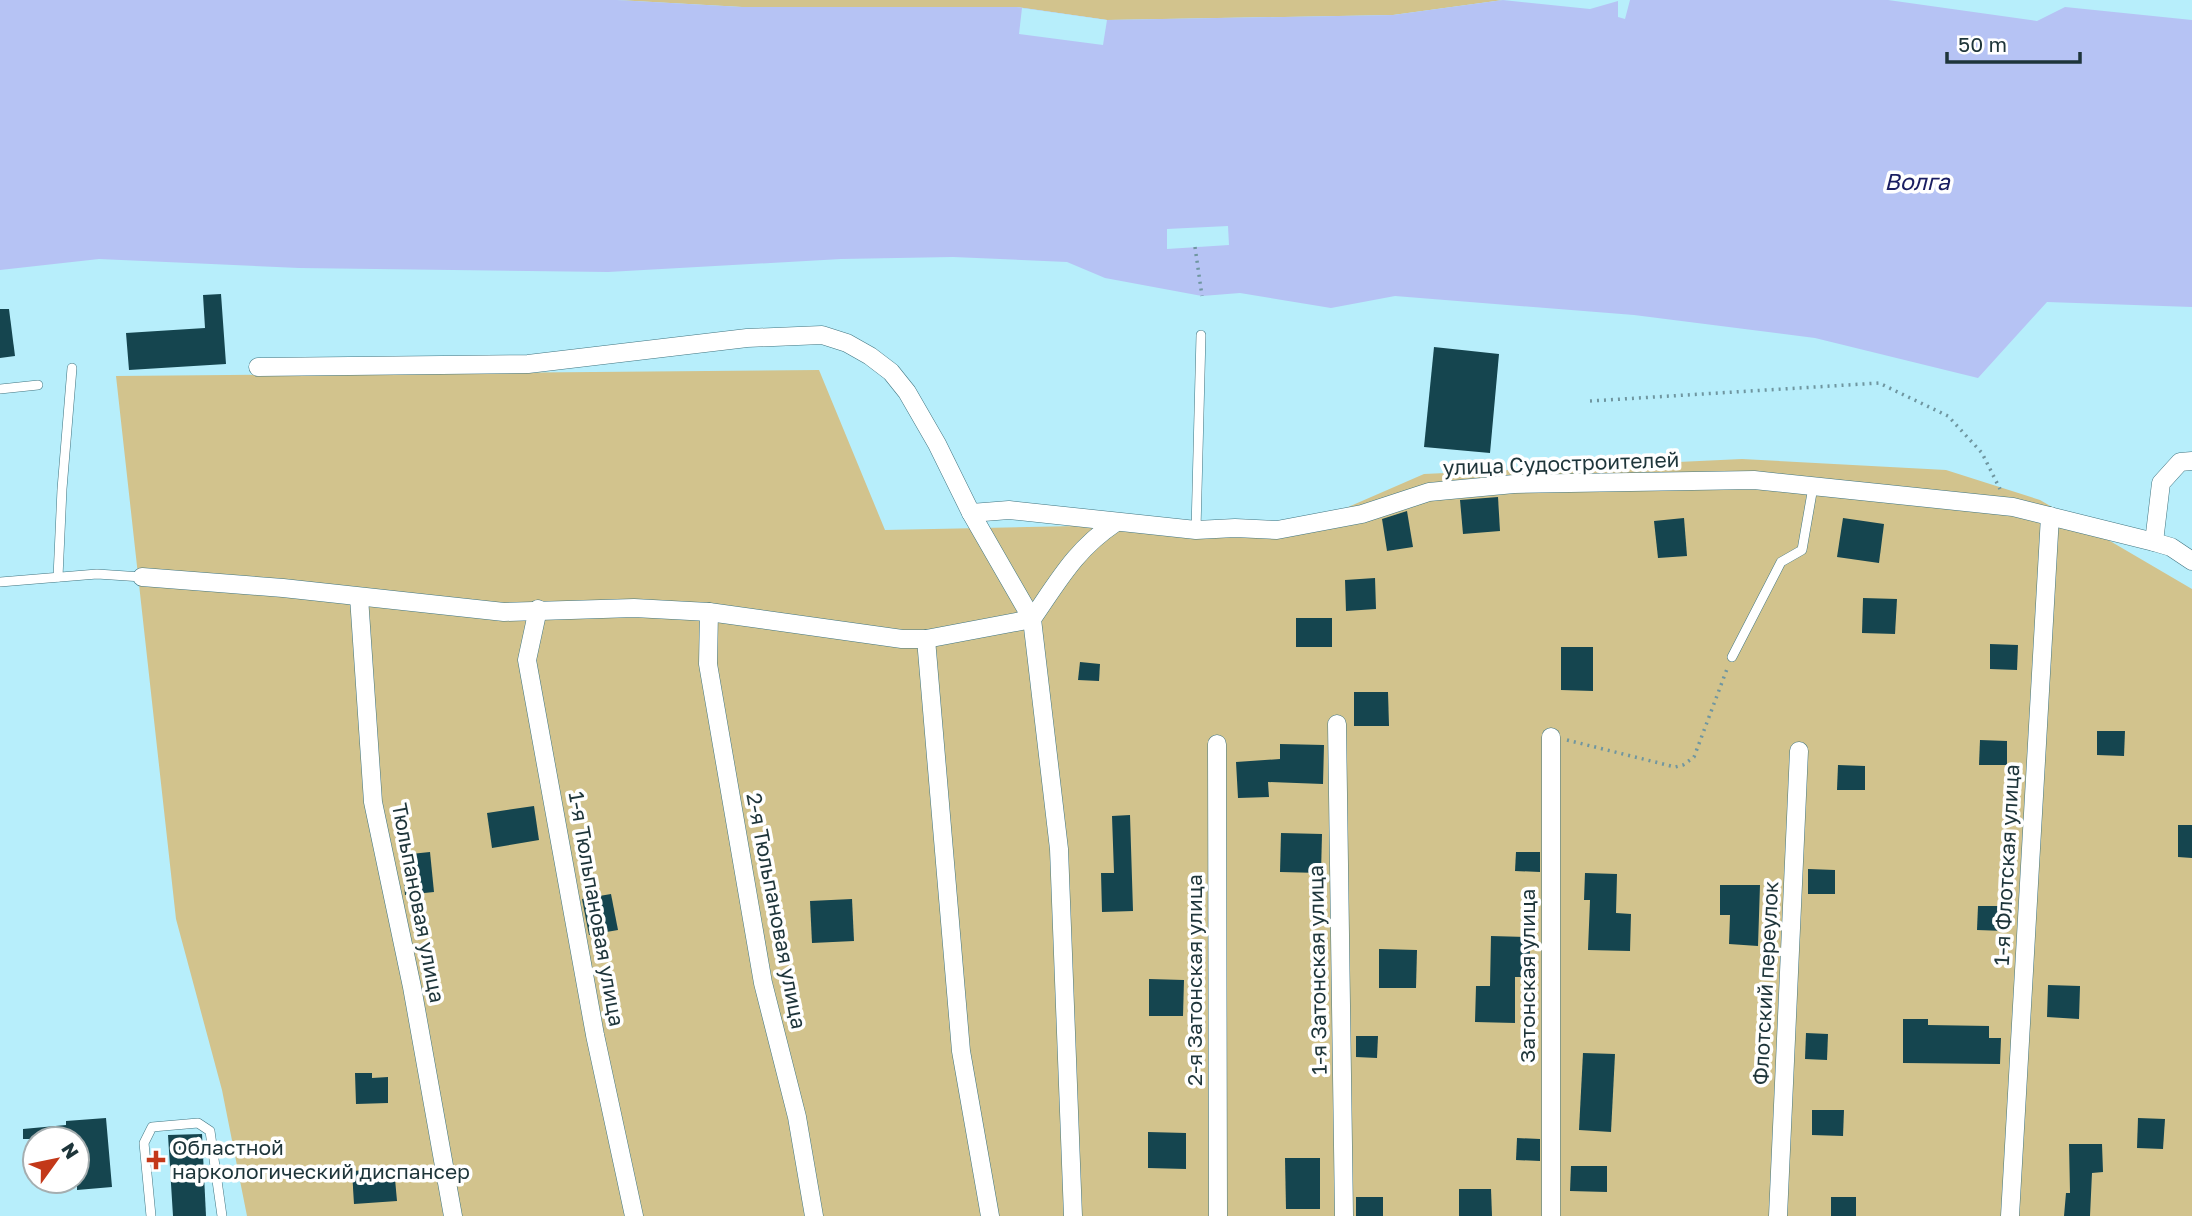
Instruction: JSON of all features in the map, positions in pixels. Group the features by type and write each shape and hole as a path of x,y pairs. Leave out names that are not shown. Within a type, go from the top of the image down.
{"street":[{"path":"258,367 528,364 747,338 822,335 847,343 891,372 931,433 971,513 1032,619 1059,849 1073,1216"},
{"path":"2154,542 2161,483 2180,462 2192,461"},
{"name":"улица Судостроителей","path":"971,513 1009,509 1196,530 1277,530 1362,514 1429,492 1514,484 1754,480 2010,506 2171,547 2192,561"},
{"name":"1-я Флотская улица","path":"2010,1216 2050,516"},
{"path":"142,577 283,588 504,612 634,608 709,612 902,639 926,639 1032,619 1074,557 1094,537 1115,523"},
{"name":"Тюльпановая улица","path":"359,597 373,802 402,934 453,1216"},
{"name":"1-я Тюльпановая улица","path":"538,609 527,660 595,1035 634,1216"},
{"name":"2-я Тюльпановая улица","path":"709,612 708,664 761,970 797,1116 814,1216"},
{"path":"926,639 961,1051 990,1216"},
{"name":"1-я Затонская улица","path":"1337,724 1344,1216"},
{"name":"Затонская улица","path":"1551,737 1551,1216"},
{"name":"2-я Затонская улица","path":"1217,744 1218,1216"},
{"name":"Флотский переулок","path":"1779,1216 1799,751"}],"lane":[{"path":"1196,530 1201,335"},
{"path":"58,578 72,368"},
{"path":"0,389 38,385"},
{"path":"1732,657 1781,562 1802,550 1813,487"},
{"path":"0,582 97,574 142,577"},
{"path":"151,1216 144,1143 147,1134 152,1127 198,1123 210,1131 222,1216"}],"path":[{"path":"1195,247 1202,296"},
{"path":"1590,401 1879,383 1948,416 1982,453 2010,506"},
{"path":"1551,737 1675,767 1683,765 1694,757 1732,657"}],"shaded area":[{"path":"617,0 1503,0 1393,15 1107,20 1017,7 742,7"},
{"path":"819,370 885,530 1316,521 1424,474 1742,459 1946,470 2040,500 2192,589 2192,1216 247,1216 222,1090 176,919 116,376"}],"water":[{"name":"Волга","path":"0,0 617,0 742,7 1017,7 1107,20 1393,15 1503,0 1590,9 1618,1 1618,17 1625,19 1630,0 1888,0 2037,21 2065,7 2192,20 2192,307 2047,302 1978,378 1815,338 1634,315 1395,296 1331,308 1240,293 1202,296 1105,278 1067,262 953,257 841,259 608,272 299,268 99,259 0,270"}],"pier":[{"path":"1022,8 1107,20 1103,45 1019,34"},
{"path":"1228,226 1229,245 1167,249 1167,229"}],"building":[{"path":"221,294 226,364 129,370 126,333 205,328 203,295"},
{"path":"0,309 9,309 15,356 0,358"},
{"path":"1434,347 1499,354 1490,453 1424,447"},
{"path":"1498,497 1500,531 1463,534 1460,500"},
{"path":"1407,511 1413,547 1387,551 1382,519"},
{"path":"1684,518 1687,556 1658,558 1654,521"},
{"path":"1843,518 1884,524 1879,563 1837,557"},
{"path":"1375,578 1376,609 1346,611 1345,580"},
{"path":"1863,598 1897,599 1895,634 1862,633"},
{"path":"1296,618 1332,618 1332,647 1296,647"},
{"path":"1990,644 2018,645 2017,670 1990,669"},
{"path":"1561,647 1593,647 1593,691 1561,690"},
{"path":"1080,662 1100,664 1099,681 1078,680"},
{"path":"1354,692 1388,692 1389,726 1354,726"},
{"path":"2097,731 2125,731 2124,756 2097,755"},
{"path":"1980,740 2007,741 2007,765 1979,765"},
{"path":"1280,744 1324,745 1323,784 1268,782 1269,797 1238,798 1236,762 1280,759"},
{"path":"1838,765 1865,766 1865,790 1837,790"},
{"path":"534,806 539,840 492,848 487,813"},
{"path":"1130,815 1133,911 1102,912 1101,873 1114,873 1112,816"},
{"path":"2178,825 2192,825 2192,858 2178,857"},
{"path":"1281,833 1322,834 1321,873 1280,872"},
{"path":"430,852 434,892 405,895 401,855"},
{"path":"1516,852 1540,852 1540,872 1515,871"},
{"path":"1808,869 1835,870 1835,894 1808,894"},
{"path":"1585,873 1617,874 1616,913 1631,914 1630,951 1588,950 1590,900 1584,900"},
{"path":"1720,885 1760,885 1758,946 1729,944 1730,915 1720,915"},
{"path":"611,894 618,930 589,935 582,899"},
{"path":"852,899 854,941 812,943 810,901"},
{"path":"1978,906 2005,906 2005,931 1977,930"},
{"path":"1491,936 1530,937 1530,977 1515,977 1515,1023 1475,1022 1476,986 1490,986"},
{"path":"1379,949 1417,950 1416,988 1379,988"},
{"path":"1149,979 1184,980 1183,1016 1149,1016"},
{"path":"2048,985 2080,986 2079,1019 2047,1017"},
{"path":"1903,1019 1928,1019 1928,1025 1989,1026 1989,1038 2001,1038 2000,1064 1903,1063"},
{"path":"1806,1033 1828,1034 1827,1060 1805,1059"},
{"path":"1356,1036 1378,1036 1377,1058 1356,1057"},
{"path":"1583,1053 1615,1054 1611,1132 1579,1130"},
{"path":"355,1073 372,1073 372,1078 388,1077 388,1103 356,1104"},
{"path":"1812,1110 1844,1110 1843,1136 1812,1135"},
{"path":"106,1118 112,1187 91,1189 91,1125 66,1125 66,1121"},
{"path":"2138,1118 2165,1119 2163,1149 2137,1148"},
{"path":"1148,1132 1186,1133 1186,1169 1148,1168"},
{"path":"202,1134 206,1216 173,1216 168,1135"},
{"path":"1517,1138 1540,1139 1540,1161 1516,1160"},
{"path":"2069,1144 2102,1144 2103,1172 2092,1173 2090,1216 2064,1216 2066,1193 2070,1193"},
{"path":"1285,1158 1320,1158 1320,1209 1286,1209"},
{"path":"1571,1166 1607,1166 1607,1192 1570,1191"},
{"path":"394,1168 397,1201 354,1204 352,1171"},
{"path":"1459,1189 1491,1189 1492,1216 1459,1216"},
{"path":"1356,1197 1383,1197 1383,1216 1356,1216"},
{"path":"1831,1197 1856,1197 1856,1216 1831,1216"}],"place":[{"name":"Областной наркологический диспансер","path":"156,1160"}]}
